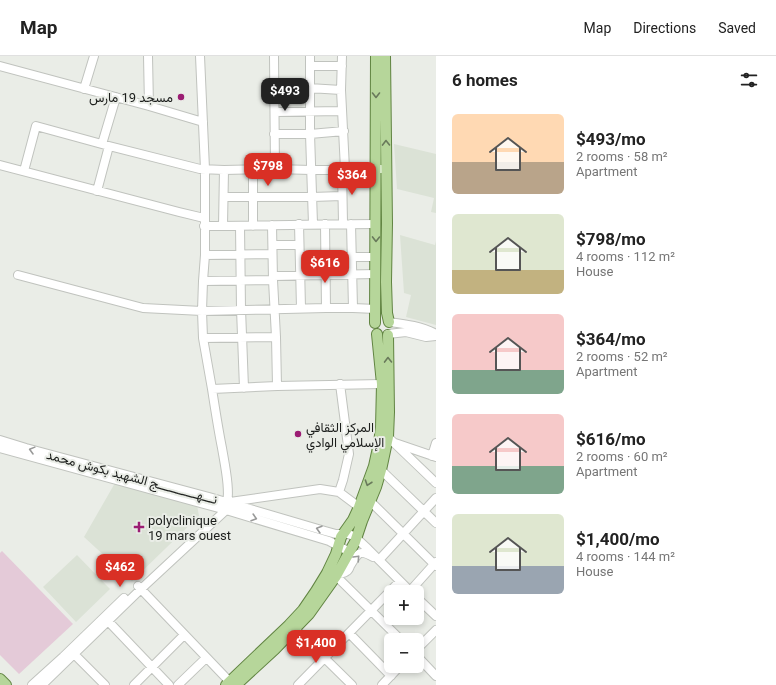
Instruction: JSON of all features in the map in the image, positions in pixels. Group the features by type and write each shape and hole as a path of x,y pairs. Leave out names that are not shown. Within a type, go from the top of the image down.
{"main road":[{"path":"376,56 381,68"},
{"path":"230,684 303,610 316,591 336,554 340,539 360,507 374,466 381,427 382,384 377,334 374,328 376,323 376,224 381,169 381,68 385,56"},
{"path":"230,684 275,649 295,629 309,614 337,575 356,539 381,470 390,439 388,334 391,330 387,313 387,223 381,169"},
{"path":"376,323 382,319 389,322"},
{"path":"377,334 384,336 388,334"},
{"path":"0,679 6,685"}],"street":[{"path":"84,89 94,56"},
{"path":"148,56 149,106"},
{"path":"32,685 139,588 224,505 227,490 225,466 203,338 202,311 205,255 205,169 200,56"},
{"path":"274,56 275,168"},
{"path":"310,56 309,88 313,224"},
{"path":"342,56 341,90 344,131 342,196 352,257 353,308"},
{"path":"0,66 149,106 202,122"},
{"path":"310,66 342,66"},
{"path":"274,89 309,88 341,90"},
{"path":"97,191 116,97"},
{"path":"275,112 342,111"},
{"path":"24,171 36,126 205,169 381,169"},
{"path":"274,134 310,134 344,131"},
{"path":"0,165 179,212 204,222 223,226 376,224"},
{"path":"253,169 253,226"},
{"path":"223,226 224,170"},
{"path":"224,197 342,196"},
{"path":"299,224 301,308"},
{"path":"325,224 326,308"},
{"path":"272,225 277,386"},
{"path":"240,226 244,388"},
{"path":"273,245 299,245"},
{"path":"205,255 272,254"},
{"path":"300,258 376,257"},
{"path":"203,281 241,281 300,275 376,274"},
{"path":"18,275 142,308 202,311 274,308 376,309"},
{"path":"389,322 429,330 436,335"},
{"path":"388,334 406,332 426,337 436,335"},
{"path":"203,338 276,337"},
{"path":"212,389 340,384 382,384"},
{"path":"339,492 349,454 340,384"},
{"path":"390,439 434,456 436,443"},
{"path":"390,439 436,483"},
{"name":"نـــهـــــــــــج الشهيد بكوش محمد","path":"0,440 224,505 329,541 350,551"},
{"name":"نـــهـــــــــــج الشهيد بكوش محمد","path":"0,448 325,531 351,535 368,549 404,585"},
{"path":"381,470 436,523"},
{"path":"224,505 320,489 339,492 360,507"},
{"path":"394,633 337,575 347,571 356,557 362,552 379,560 436,498"},
{"path":"370,501 436,564 417,585"},
{"path":"298,685 400,581"},
{"path":"42,685 108,621 139,588"},
{"path":"139,588 230,684"},
{"path":"424,605 436,616"},
{"path":"108,621 168,685"},
{"path":"295,629 352,685"},
{"path":"424,642 436,630"},
{"path":"349,634 391,676"},
{"path":"134,685 184,635"},
{"path":"74,654 105,685"},
{"path":"178,685 206,658"},
{"path":"424,663 436,676"},
{"path":"382,685 394,673"}],"shaded area":[{"path":"394,144 436,154 436,213 431,212 434,198 397,189"},
{"path":"400,235 435,245 436,241 436,325 406,317 411,295 404,293"},
{"name":"polyclinique 19 mars ouest","path":"115,483 197,505 199,516 132,581 84,537"},
{"path":"2,551 73,624 19,674 0,655 0,553"},
{"path":"77,555 110,589 76,622 43,587"}],"place":[{"name":"مسجد 19 مارس","path":"181,97"},
{"name":"المركز الثقافي الإسلامي الوادي","path":"298,434"},
{"name":"polyclinique 19 mars ouest","path":"139,527"}]}
